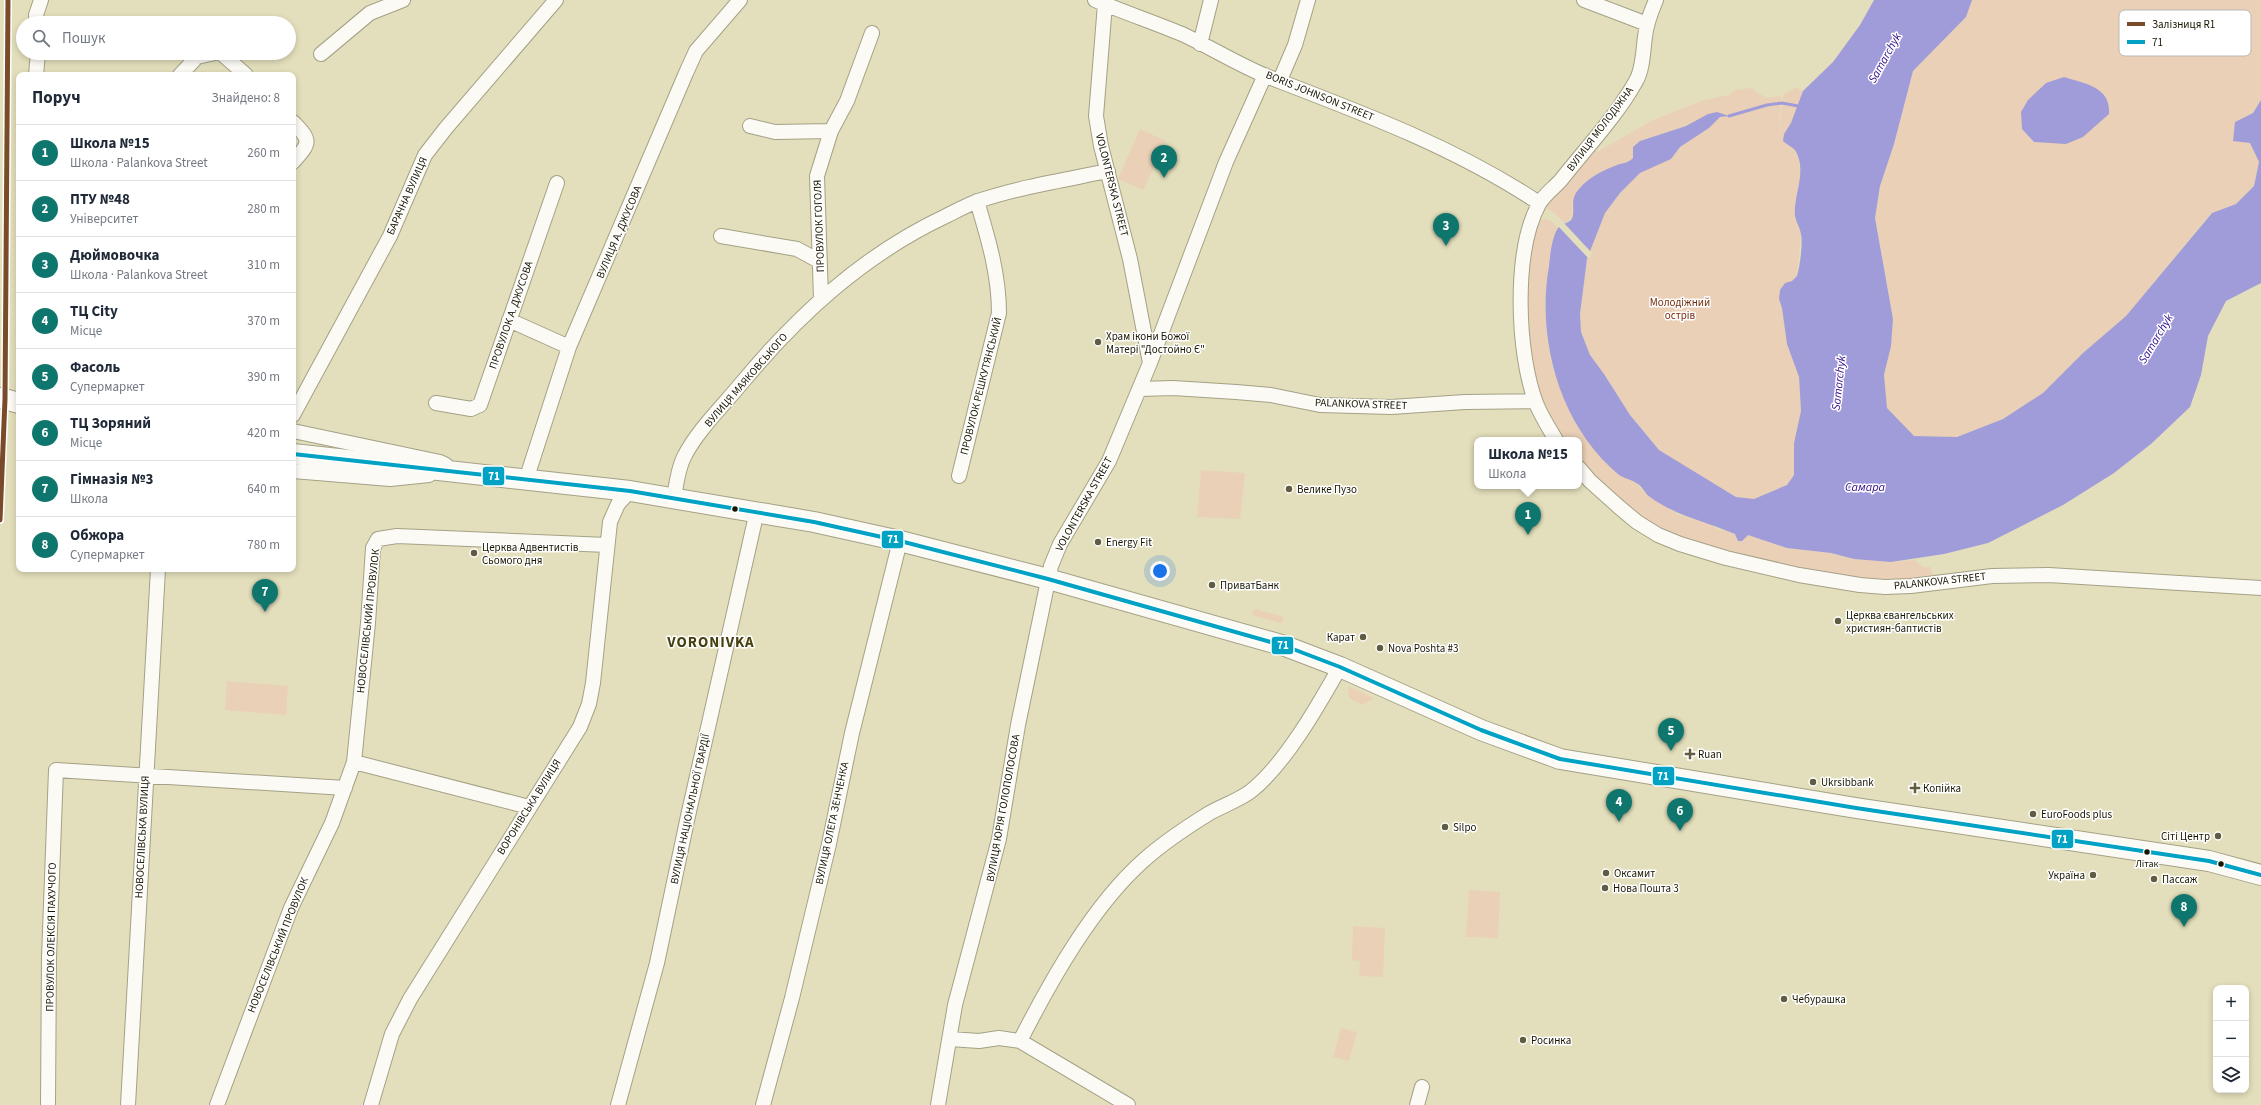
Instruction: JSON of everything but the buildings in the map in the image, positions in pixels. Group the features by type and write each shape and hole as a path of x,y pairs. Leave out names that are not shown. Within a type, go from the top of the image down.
{"highway":[{"path":"0,398 16,402"},
{"path":"296,454 630,491 757,511 900,541 1048,580 1285,646 1340,666 1481,730 1560,759 1879,812 2209,861 2261,875"}],"street":[{"path":"36,16 41,0"},
{"path":"321,54 370,13 403,0"},
{"name":"БАРАЧНА ВУЛИЦЯ","path":"296,409 390,236 426,155 446,128 556,0"},
{"name":"ВУЛИЦЯ А. ДЖУСОВА","path":"526,480 569,347 696,51 740,0"},
{"path":"1200,44 1211,0"},
{"path":"1280,80 1296,45 1308,0"},
{"path":"1584,0 1599,3 1647,24"},
{"name":"ВУЛИЦЯ МОЛОДІЖНА","path":"1539,203 1599,133 1637,80 1643,55 1647,24 1656,0"},
{"name":"BORIS JOHNSON STREET","path":"1100,2 1182,34 1265,75 1369,115 1437,146 1502,178 1539,203"},
{"name":"VOLONTERSKA STREET","path":"1100,2 1096,116 1130,260 1150,363"},
{"name":"ПРОВУЛОК ГОГОЛЯ","path":"821,299 817,176 831,131 848,101 872,33"},
{"path":"36,72 37,60"},
{"path":"183,72 194,60"},
{"path":"229,60 243,72"},
{"name":"VOLONTERSKA STREET","path":"1048,580 1060,544 1109,461 1140,389 1226,162 1265,75"},
{"path":"296,125 306,136 308,142 306,147 296,159"},
{"path":"750,126 775,132 831,131"},
{"name":"ВУЛИЦЯ МАЯКОВСЬКОГО","path":"674,498 683,458 694,441 773,345 821,299 872,258 922,227 977,202 1017,189 1108,171"},
{"name":"ПРОВУЛОК А. ДЖУСОВА","path":"436,403 471,409 480,405 558,183"},
{"name":"ПРОВУЛОК РЕШКУТЯНСЬКИЙ","path":"959,476 999,313 999,293 996,272 977,202"},
{"path":"1539,203 1528,238 1522,288 1522,337 1527,370 1535,401 1554,437"},
{"path":"721,236 797,249 819,261"},
{"path":"509,320 569,347"},
{"name":"PALANKOVA STREET","path":"1140,389 1173,388 1271,395 1320,405 1375,406 1535,401"},
{"path":"296,432 440,462 460,473"},
{"path":"296,470 390,479 460,473"},
{"name":"PALANKOVA STREET","path":"1582,472 1590,481 1625,512 1658,535 1680,544 1726,558 1799,575 1860,585 1885,587 1911,586 1992,576 2049,575 2261,588"},
{"name":"ВОРОНІВСЬКА ВУЛИЦЯ","path":"371,1105 392,1034 410,999 580,727 589,704 600,628 610,522 618,504 630,491"},
{"name":"ВУЛИЦЯ НАЦІОНАЛЬНОЇ ГВАРДІЇ","path":"618,1105 657,963 757,511"},
{"name":"НОВОСЕЛІВСЬКИЙ ПРОВУЛОК","path":"217,1105 291,908 332,823 354,762 368,623 373,548 378,539 397,536 607,545"},
{"name":"ВУЛИЦЯ ОЛЕГА ЗЕНЧЕНКА","path":"763,1105 794,990 829,844 852,733 900,541"},
{"name":"НОВОСЕЛІВСЬКА ВУЛИЦЯ","path":"128,1105 145,775 158,572"},
{"name":"ВУЛИЦЯ ЮРІЯ ГОЛОПОЛОСОВА","path":"938,1105 955,1006 990,881 999,839 1018,725 1048,580"},
{"path":"1020,1040 1051,981 1095,916 1121,885 1144,860 1157,850 1208,814 1250,792 1284,757 1340,666"},
{"path":"354,762 529,807"},
{"name":"ПРОВУЛОК ОЛЕКСІЯ ПАХУЧОГО","path":"48,1105 50,957 56,770 145,775"},
{"path":"145,775 345,788"},
{"path":"950,1039 979,1041 999,1038 1020,1040 1128,1105"},
{"path":"1417,1105 1422,1087"}],"green space":[{"path":"1972,0 2261,0 2261,100 2253,113 2235,122 2233,140 2250,143 2259,162 2254,186 2236,204 2211,213 2126,316 2083,353 2043,393 2003,419 1957,437 1914,436 1887,408 1884,375 1891,346 1893,319 1875,218 1880,186 1894,144 1913,71 1966,17"},
{"name":"Молодіжний острів","path":"1796,87 1803,91 1791,124 1783,140 1794,149 1798,158 1801,175 1800,189 1795,202 1795,218 1801,234 1797,276 1779,299 1782,308 1787,344 1799,377 1801,411 1794,443 1794,475 1787,485 1754,499 1736,497 1659,450 1630,415 1590,355 1581,332 1580,314 1587,259 1605,213 1620,193 1640,173 1671,159 1680,147 1709,128 1720,117 1728,116 1717,112 1708,114 1686,126 1640,141 1633,147 1633,158 1629,162 1620,164 1572,202 1573,209 1571,217 1564,224 1560,218 1547,208 1546,201 1591,145 1597,152 1653,120 1704,100 1729,95 1735,90 1751,88 1766,98 1781,96 1779,131 1783,95"},
{"path":"1140,129 1166,141 1143,190 1118,179"},
{"path":"1547,219 1554,223 1558,229 1550,254 1545,307 1547,338 1552,365 1566,403 1582,432 1630,481 1637,483 1644,492 1679,515 1710,523 1715,528 1735,534 1739,541 1742,541 1748,535 1787,548 1831,553 1854,559 1891,562 1915,560 1923,567 1931,567 1933,577 1886,582 1800,570 1732,554 1682,539 1640,519 1594,478 1582,464 1582,437 1561,437 1548,415 1535,382 1528,336 1527,284 1529,259 1540,220"},
{"path":"1201,470 1245,473 1240,519 1197,517"},
{"path":"1254,609 1282,616 1283,620 1281,623 1252,615"},
{"path":"227,681 288,686 286,715 225,710"},
{"path":"1348,686 1374,698 1363,705 1349,698"},
{"path":"1469,890 1500,892 1498,938 1466,937"},
{"path":"1353,926 1385,928 1383,977 1359,976 1360,961 1352,960"},
{"path":"1341,1028 1357,1032 1349,1061 1333,1057"}],"water":[{"name":"Самара","path":"1874,0 1972,0 1966,17 1913,71 1894,144 1880,186 1875,218 1893,319 1891,346 1884,375 1887,408 1914,436 1957,437 2003,419 2043,393 2083,353 2126,316 2212,213 2236,204 2254,186 2259,162 2250,143 2233,141 2235,122 2253,113 2261,100 2261,283 2226,301 2208,336 2201,375 2190,407 2151,444 2114,473 2063,505 1988,543 1944,554 1891,562 1854,559 1831,553 1787,548 1748,535 1742,541 1738,541 1735,534 1681,514 1660,504 1650,497 1634,481 1619,475 1599,455 1581,432 1567,407 1557,380 1550,352 1546,323 1546,294 1553,241 1558,228 1571,220 1573,217 1573,202 1579,189 1596,175 1611,167 1631,160 1633,158 1633,147 1640,141 1686,126 1708,114 1717,112 1729,116 1720,117 1709,128 1680,147 1671,159 1640,173 1620,193 1605,213 1587,259 1580,314 1581,332 1590,355 1630,415 1659,450 1736,497 1754,499 1787,485 1794,475 1794,443 1801,411 1799,377 1787,344 1782,308 1779,299 1780,290 1785,283 1792,281 1797,276 1802,238 1795,216 1800,175 1799,158 1795,150 1783,141 1784,134 1791,123 1803,91 1833,62 1860,25"},
{"path":"2064,77 2096,88 2101,92 2109,105 2109,114 2083,137 2066,144 2034,142 2022,129 2021,112 2028,100 2046,83"}],"pier":[{"path":"1563,222 1592,253 1589,259 1558,226"}],"waterway":[{"path":"1729,116 1767,105 1782,103 1798,106"}],"rail line":[{"name":"R1","path":"0,520 5,399 8,0"}],"transit line":[{"name":"71","path":"296,454 630,491 814,522 900,541 1048,579 1285,646 1340,667 1481,730 1560,759 1856,808 2209,861 2261,875"}],"place":[{"name":"ПТУ №48","path":"1164,178"},
{"name":"Дюймовочка","path":"1446,246"},
{"name":"Храм ікони Божої Матері \"Достойно Є\"","path":"1098,342"},
{"name":"Велике Пузо","path":"1289,489"},
{"name":"Школа №15","path":"1528,535"},
{"name":"Energy Fit","path":"1098,542"},
{"name":"Церква Адвентистів Сьомого дня","path":"474,553"},
{"name":"ПриватБанк","path":"1212,585"},
{"name":"Гімназія №3","path":"265,612"},
{"name":"Церква євангельських християн-баптистів","path":"1838,621"},
{"name":"Карат","path":"1363,637"},
{"name":"Nova Poshta #3","path":"1380,648"},
{"name":"Фасоль","path":"1671,751"},
{"name":"Ruan","path":"1690,754"},
{"name":"Ukrsibbank","path":"1813,782"},
{"name":"Копійка","path":"1915,788"},
{"name":"EuroFoods plus","path":"2033,814"},
{"name":"ТЦ City","path":"1619,822"},
{"name":"Silpo","path":"1445,827"},
{"name":"ТЦ Зоряний","path":"1680,831"},
{"name":"Сіті Центр","path":"2218,836"},
{"name":"Літак","path":"2147,852"},
{"name":"Оксамит","path":"1606,873"},
{"name":"Україна","path":"2093,875"},
{"name":"Пассаж","path":"2154,879"},
{"name":"Нова Пошта 3","path":"1605,888"},
{"name":"Обжора","path":"2184,927"},
{"name":"Чебурашка","path":"1784,999"},
{"name":"Росинка","path":"1523,1040"}],"district":[{"name":"VORONIVKA","path":"711,642"}],"water label":[{"name":"Samarchyk","path":"1885,58"},
{"name":"Samarchyk","path":"2156,339"},
{"name":"Samarchyk","path":"1839,383"}]}
